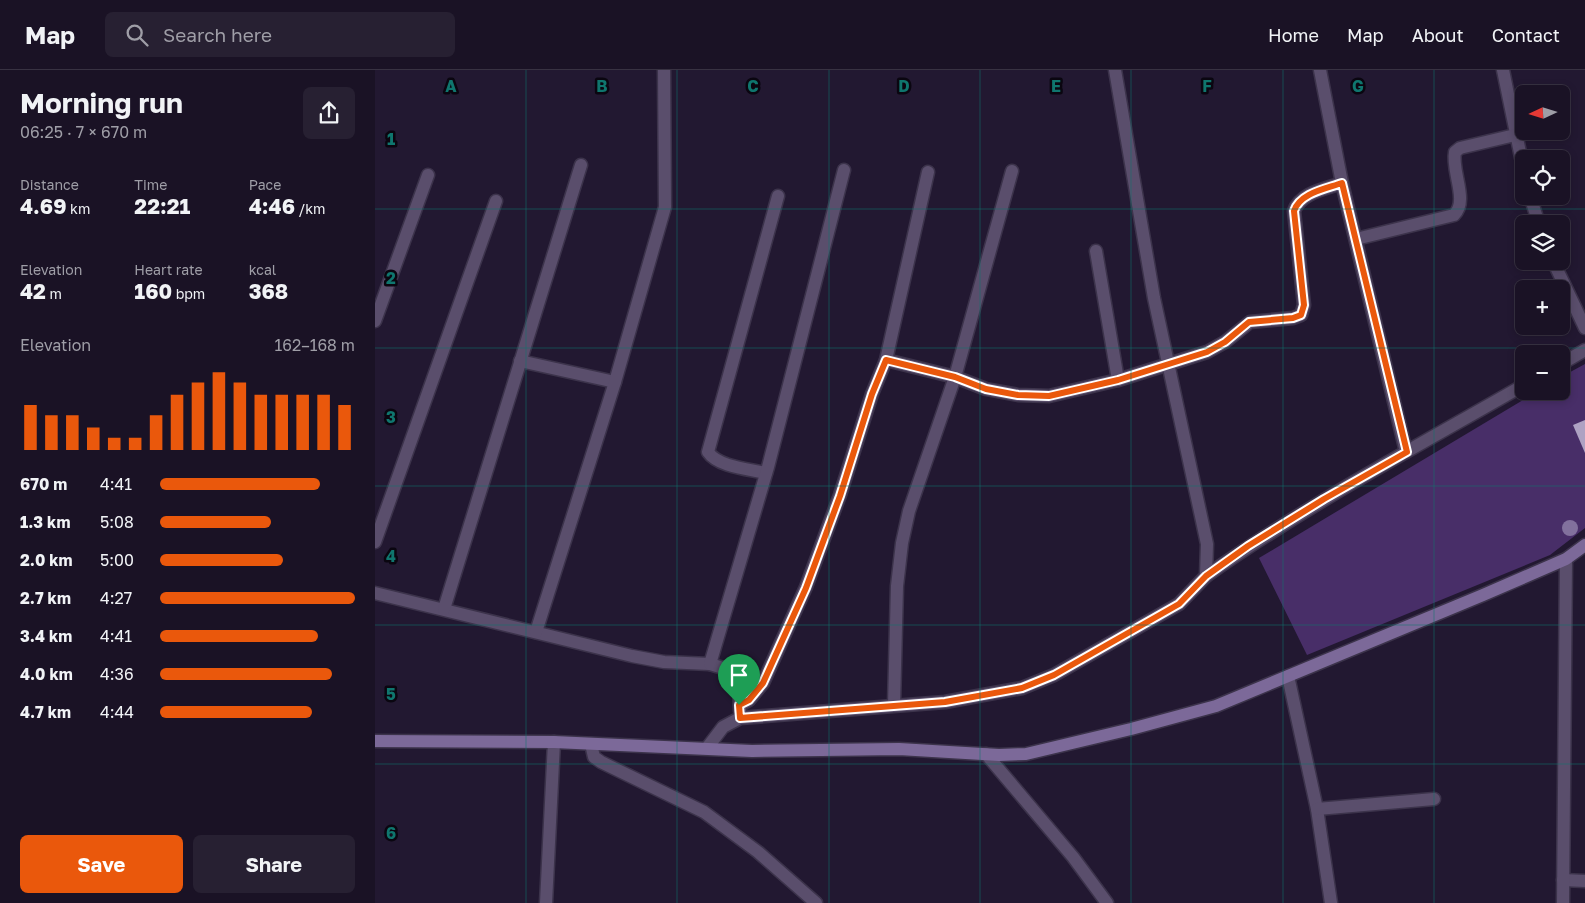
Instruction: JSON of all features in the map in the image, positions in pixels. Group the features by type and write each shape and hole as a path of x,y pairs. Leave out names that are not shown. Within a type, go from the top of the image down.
{"street":[{"path":"536,632 615,382 665,207 664,70"},
{"path":"1115,70 1154,298 1207,544 1206,576"},
{"path":"1320,70 1342,183 1407,452"},
{"path":"1356,239 1454,215 1459,210 1461,200 1454,169 1455,152 1460,148 1515,135 1503,70"},
{"path":"444,609 581,165"},
{"path":"710,664 766,473 844,170"},
{"path":"894,705 897,586 902,543 909,511 955,377 1012,171"},
{"path":"739,705 749,700 763,683 806,588 840,496 872,394 886,360 928,172"},
{"path":"375,321 428,175"},
{"path":"886,360 955,377 986,389 1018,395 1049,396 1118,380 1218,347 1249,322 1293,318 1301,315 1304,305 1294,211 1297,202 1306,196 1342,183"},
{"path":"766,473 725,463 712,457 708,452 778,196"},
{"path":"375,542 495,201"},
{"path":"1096,251 1118,380"},
{"path":"1557,270 1585,328"},
{"path":"1570,359 1585,350"},
{"path":"520,361 615,382"},
{"path":"707,748 723,727 740,718 945,702 993,695 1022,688 1054,675 1179,604 1206,576 1248,546 1324,499 1515,391"},
{"path":"375,740 554,742 752,751 899,749 986,754 1026,754 1131,730 1217,706 1566,559 1585,544"},
{"path":"1563,903 1566,559"},
{"path":"375,593 664,662 710,664 732,673 739,687 740,718"},
{"path":"1288,676 1317,809 1331,903"},
{"path":"546,903 554,742"},
{"path":"591,744 594,756 601,762 704,812 757,852 816,903"},
{"path":"986,754 1073,857 1107,903"},
{"path":"1317,809 1434,799"},
{"path":"1563,880 1585,881"}],"shaded area":[{"path":"1585,364 1585,528 1550,555 1307,655 1259,558 1523,400 1570,400 1570,372"}],"building":[{"path":"1585,420 1585,453 1573,425"}],"route":[{"path":"1342,183 1407,452 1324,499 1248,546 1206,576 1179,604 1054,675 1022,688 993,695 945,702 740,718 739,705 749,700 763,683 806,588 840,496 872,394 886,360 955,377 986,389 1018,395 1049,396 1118,380 1207,352 1225,342 1249,322 1293,318 1301,315 1304,305 1294,211 1297,202 1306,196 1342,183"}]}
